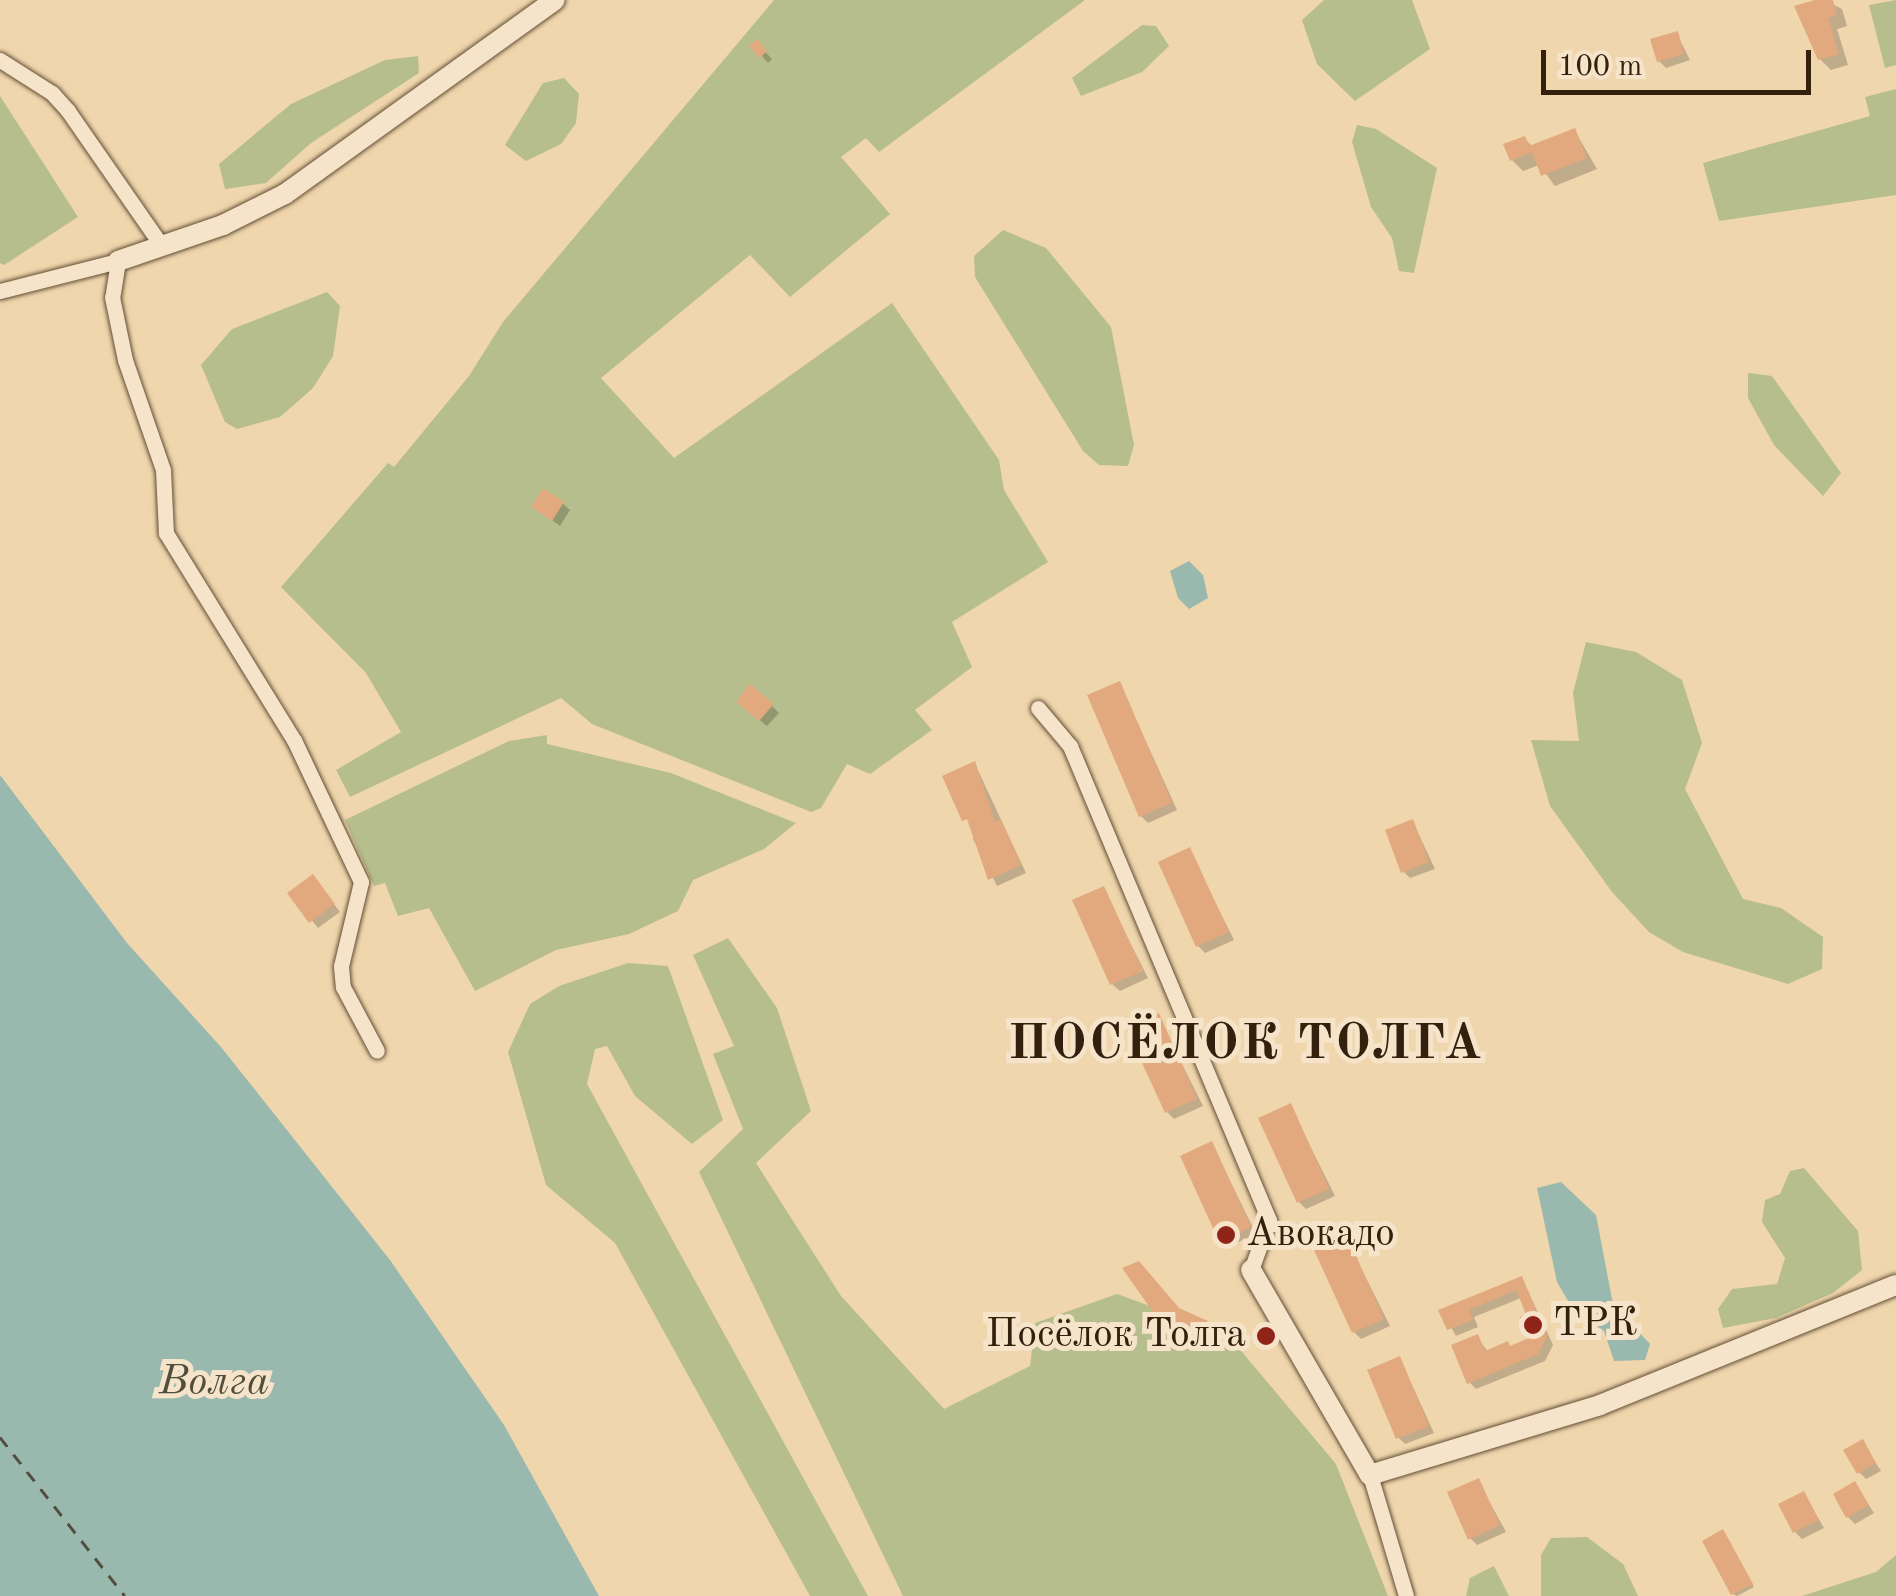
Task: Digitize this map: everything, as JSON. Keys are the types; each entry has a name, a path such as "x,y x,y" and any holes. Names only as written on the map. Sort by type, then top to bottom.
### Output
{"street":[{"path":"0,291 118,262 285,194 556,0"},
{"path":"0,60 52,92 161,245"},
{"path":"118,262 112,297 125,360 163,470 166,533 294,740 362,882 341,966 343,987 378,1051"},
{"path":"1038,708 1070,746 1269,1220 1251,1270 1370,1475 1406,1596"},
{"path":"1370,1475 1586,1410 1896,1285"}],"green space":[{"path":"774,0 1085,0 879,152 866,138 841,157 890,214 790,297 750,255 601,378 674,458 892,303 999,460 1004,490 1048,562 952,622 972,667 915,710 932,730 870,774 847,764 821,808 811,812 592,724 561,698 350,797 336,770 401,732 366,673 281,587 388,463 394,467 469,376 503,322"},
{"path":"1324,0 1412,0 1430,49 1355,101 1317,64 1302,20"},
{"path":"1896,0 1896,65 1885,68 1869,5"},
{"path":"1142,25 1156,26 1169,46 1142,72 1081,96 1072,78"},
{"path":"418,56 419,73 311,143 266,183 225,189 219,164 291,104 385,60"},
{"path":"564,78 579,94 576,123 561,144 526,161 505,145 543,83"},
{"path":"1896,89 1896,195 1719,221 1703,163 1870,116 1865,97"},
{"path":"0,96 78,217 4,265 0,263"},
{"path":"1357,125 1376,129 1437,168 1414,273 1399,271 1392,238 1371,207 1352,142"},
{"path":"1003,230 1046,248 1111,327 1134,445 1128,466 1099,465 1083,451 975,277 974,256"},
{"path":"327,292 340,306 333,356 313,388 280,417 237,429 225,422 201,365 232,329"},
{"path":"1748,373 1772,376 1841,473 1823,496 1774,445 1748,398"},
{"path":"1586,642 1636,652 1682,680 1702,743 1685,789 1743,899 1781,908 1823,937 1822,969 1788,984 1683,952 1649,932 1612,892 1550,806 1531,740 1579,741 1573,693"},
{"path":"547,735 547,744 671,773 796,823 764,849 693,880 678,911 629,934 556,950 475,991 429,908 398,916 385,883 374,886 345,820 509,741"},
{"path":"728,938 777,1008 811,1111 756,1163 841,1296 944,1409 1030,1366 1035,1323 1117,1294 1227,1334 1336,1464 1388,1596 903,1596 699,1172 743,1129 713,1054 734,1046 693,955"},
{"path":"628,963 668,966 723,1120 692,1144 635,1096 607,1046 595,1049 587,1084 868,1596 810,1596 615,1243 546,1185 508,1052 530,1004 559,986"},
{"path":"1804,1168 1858,1231 1862,1270 1833,1293 1776,1318 1723,1328 1718,1309 1732,1289 1777,1284 1785,1258 1762,1222 1765,1200 1780,1194 1790,1171"},
{"path":"1587,1537 1623,1564 1638,1596 1541,1596 1541,1555 1551,1538"},
{"path":"1896,1555 1896,1596 1802,1596 1876,1572"},
{"path":"1494,1566 1509,1596 1466,1596 1470,1578"}],"water":[{"path":"1189,561 1203,575 1208,598 1189,609 1178,598 1170,571"},
{"name":"Волга","path":"0,775 127,943 221,1047 390,1260 504,1425 599,1596 0,1596"},
{"path":"1561,1182 1596,1215 1613,1304 1650,1344 1645,1360 1614,1361 1604,1331 1574,1311 1557,1282 1537,1188"}],"building":[{"path":"1833,0 1837,15 1828,18 1839,54 1818,60 1794,6"},
{"path":"1678,31 1684,54 1657,62 1650,39"},
{"path":"757,39 767,51 760,58 749,46"},
{"path":"1575,128 1587,158 1541,176 1532,152 1510,161 1503,144 1525,136 1529,146"},
{"path":"543,488 564,502 552,521 531,507"},
{"path":"1120,681 1172,803 1139,817 1087,695"},
{"path":"750,684 774,704 759,721 736,702"},
{"path":"975,761 995,822 1001,819 1021,865 988,880 967,819 962,821 942,776"},
{"path":"1413,819 1429,862 1401,873 1385,830"},
{"path":"1190,847 1229,932 1196,947 1158,862"},
{"path":"313,874 335,904 309,923 287,893"},
{"path":"1104,886 1143,971 1110,985 1072,900"},
{"path":"1159,1013 1197,1099 1165,1113 1126,1028"},
{"path":"1291,1103 1329,1189 1297,1203 1258,1118"},
{"path":"1212,1141 1251,1227 1219,1241 1180,1156"},
{"path":"1346,1233 1384,1319 1352,1333 1313,1248"},
{"path":"1139,1261 1179,1308 1208,1321 1189,1338 1160,1322 1122,1268"},
{"name":"ТРК","path":"1522,1276 1547,1337 1538,1354 1467,1384 1451,1345 1478,1334 1485,1351 1508,1341 1510,1346 1529,1338 1520,1317 1526,1314 1516,1290 1469,1310 1473,1320 1447,1330 1438,1310"},
{"path":"1400,1356 1429,1426 1396,1439 1367,1370"},
{"path":"1863,1439 1876,1463 1857,1474 1843,1450"},
{"path":"1479,1478 1500,1525 1468,1540 1447,1492"},
{"path":"1855,1481 1869,1505 1846,1518 1833,1494"},
{"path":"1804,1491 1819,1520 1793,1533 1778,1504"},
{"path":"1723,1529 1753,1584 1731,1595 1702,1541"}],"ferry route":[{"path":"0,1437 125,1596"}],"place":[{"name":"Авокадо","path":"1226,1235"},
{"name":"ТРК","path":"1533,1325"},
{"name":"Посёлок Толга","path":"1266,1336"}],"district":[{"name":"ПОСЁЛОК ТОЛГА","path":"1246,1046"}]}
